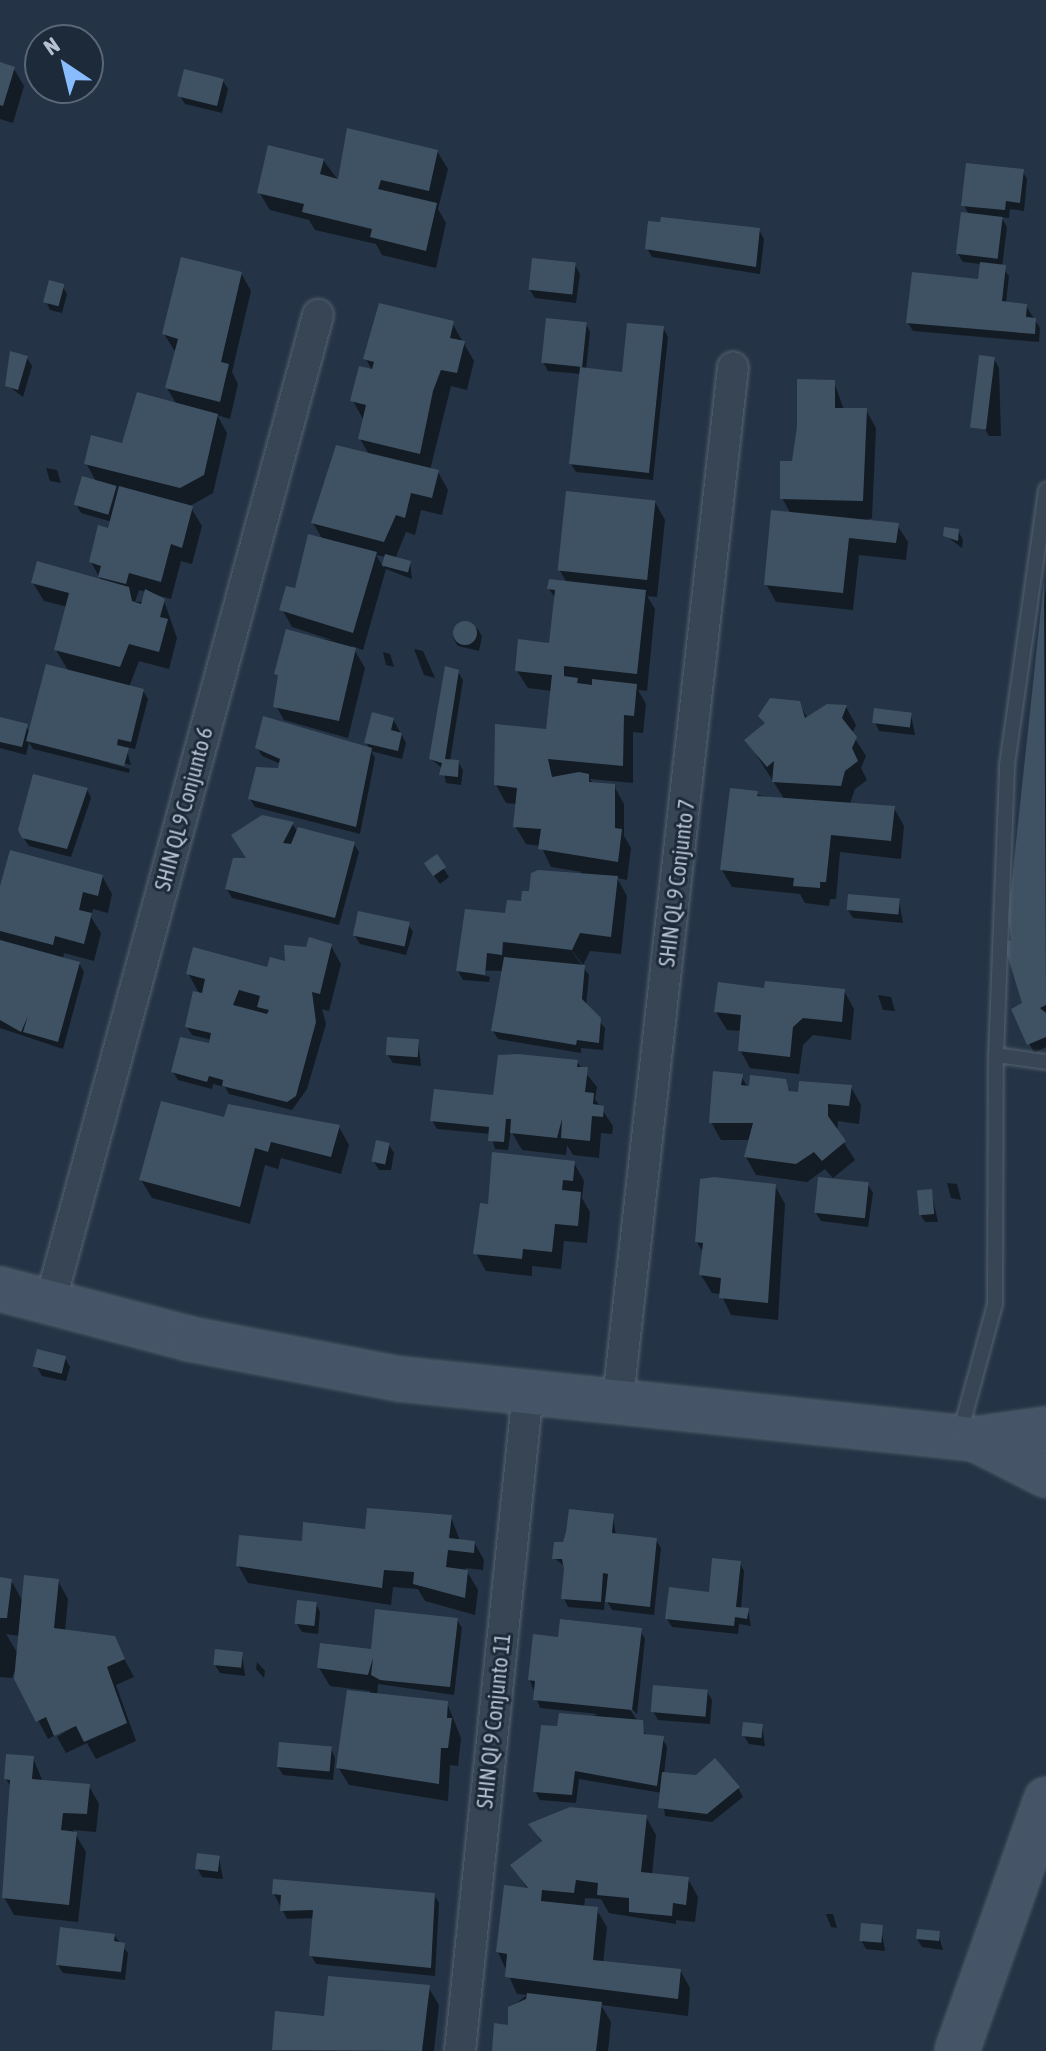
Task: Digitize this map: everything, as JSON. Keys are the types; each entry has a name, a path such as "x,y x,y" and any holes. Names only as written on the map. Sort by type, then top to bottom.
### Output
{"street":[{"name":"SHIN QL 9 Conjunto 6","path":"50,1303 318,315"},
{"name":"SHIN QL 9 Conjunto 7","path":"618,1399 733,367"},
{"path":"0,1289 296,1362 528,1391 967,1438 1046,1429"},
{"name":"SHIN QI 9 Conjunto 11","path":"460,2051 528,1391"},
{"path":"967,1438 1046,1475"},
{"path":"957,2051 1046,1799"}],"lane":[{"path":"967,1438 995,1304 996,1055 1007,765 1046,490"},
{"path":"996,1055 1046,1062"}],"building":[{"path":"0,62 15,67 3,106 0,105"},
{"path":"184,69 224,79 217,106 177,96"},
{"path":"347,128 438,150 429,191 381,180 378,189 437,203 426,251 370,237 372,229 302,212 304,204 257,193 268,145 324,159 320,174 338,179"},
{"path":"966,163 1024,169 1020,203 1006,201 1005,210 961,206"},
{"path":"961,212 1003,217 998,259 956,254"},
{"path":"661,217 760,228 756,267 645,249 648,221 660,222"},
{"path":"181,257 242,272 221,362 229,364 220,402 165,388 178,339 162,334"},
{"path":"532,258 576,263 572,294 529,290"},
{"path":"980,262 1006,265 1002,301 1027,304 1026,317 1036,318 1035,334 906,323 912,272 978,279"},
{"path":"49,280 64,284 59,306 43,302"},
{"path":"379,303 454,321 450,338 465,341 457,373 441,370 433,391 420,454 358,439 366,405 350,401 359,366 372,369 374,362 363,359"},
{"path":"546,318 587,322 582,367 541,363"},
{"path":"627,323 664,326 649,473 569,464 580,367 622,372"},
{"path":"10,351 28,356 18,390 5,386"},
{"path":"979,355 995,357 986,429 970,427"},
{"path":"797,379 835,380 835,408 867,408 863,501 780,499 780,461 792,461 797,427"},
{"path":"137,392 218,414 204,475 180,488 84,464 91,435 122,443"},
{"path":"336,445 439,470 432,498 411,493 405,518 396,515 384,542 311,523"},
{"path":"82,476 117,486 108,515 74,505"},
{"path":"119,486 193,506 182,548 171,544 161,582 129,573 126,584 98,577 101,566 89,562 98,525 108,528"},
{"path":"566,491 656,500 647,580 558,571"},
{"path":"771,510 899,523 896,543 849,538 843,593 764,585"},
{"path":"944,527 959,529 958,541 943,536"},
{"path":"308,534 377,552 353,633 279,610 286,586 295,588"},
{"path":"385,554 411,561 408,573 382,566"},
{"path":"37,561 129,587 132,601 141,604 145,589 165,599 160,617 168,619 159,652 129,644 120,667 54,650 69,593 31,583"},
{"path":"549,579 646,590 637,674 564,666 564,676 578,678 577,683 592,685 592,679 637,684 634,716 624,715 623,766 548,759 552,777 579,772 589,774 589,782 615,784 615,828 622,829 618,862 538,849 541,829 513,827 517,788 494,785 495,724 546,729 552,675 515,671 518,639 549,643 555,590 547,589"},
{"path":"1044,581 1046,1005 1040,1008 1046,1013 1046,1037 1027,1045 1011,1009 1022,1003 1004,944 1011,940 1008,917"},
{"path":"465,621 473,625 477,633 473,641 465,645 457,641 453,633 457,625"},
{"path":"286,629 356,648 339,721 273,707 278,675 274,674"},
{"path":"46,664 144,689 131,742 118,739 117,745 129,748 124,766 26,741"},
{"path":"445,666 459,670 445,759 459,760 458,777 439,775 442,763 429,759"},
{"path":"770,698 800,701 805,718 827,704 847,705 842,718 857,737 852,748 858,761 845,771 841,786 772,782 774,761 767,767 744,740 765,723 758,716"},
{"path":"874,708 912,713 910,728 872,723"},
{"path":"372,712 394,718 391,730 402,733 398,751 364,743"},
{"path":"263,716 372,748 356,827 248,799 256,767 278,768 280,759 255,748"},
{"path":"0,717 28,724 22,747 0,742"},
{"path":"33,774 88,788 67,849 22,838 18,830"},
{"path":"730,788 758,791 757,796 895,806 891,841 831,835 826,882 820,882 820,888 793,886 794,878 720,870"},
{"path":"262,815 294,822 283,843 291,844 298,827 355,842 335,918 225,889 233,858 246,858 231,835"},
{"path":"10,850 103,875 98,896 83,892 79,910 92,913 84,944 55,936 53,945 0,931 0,886"},
{"path":"437,854 446,867 433,876 424,863"},
{"path":"538,870 618,876 611,937 580,933 572,950 503,942 502,955 487,953 485,975 456,971 465,909 505,913 507,900 521,901 522,891 529,891 531,873"},
{"path":"848,894 900,899 898,914 847,910"},
{"path":"358,911 410,922 405,946 353,935"},
{"path":"309,937 332,944 320,994 312,992 316,1022 296,1096 287,1102 222,1086 223,1080 209,1076 207,1082 171,1072 180,1037 209,1043 211,1033 185,1027 193,991 202,993 205,979 186,974 193,947 267,967 270,957 285,961 284,945 306,947","holes":["239,990 260,996 257,1007 269,1010 267,1014 233,1005"]},
{"path":"0,940 80,962 58,1042 23,1032 28,1016 21,1032 0,1020"},
{"path":"504,957 585,965 582,999 601,1018 599,1043 577,1040 576,1045 491,1031"},
{"path":"765,981 845,989 842,1022 803,1018 793,1027 790,1057 738,1051 741,1015 714,1012 718,982 764,988"},
{"path":"387,1037 419,1039 418,1057 386,1055"},
{"path":"498,1055 578,1060 577,1067 588,1067 585,1092 594,1093 593,1104 604,1106 603,1117 592,1116 590,1141 561,1138 562,1119 557,1138 510,1133 511,1119 506,1119 504,1142 488,1141 489,1127 430,1121 434,1089 493,1095"},
{"path":"713,1071 743,1074 741,1085 749,1086 750,1075 786,1079 789,1091 798,1092 799,1081 852,1085 849,1106 828,1104 828,1116 846,1141 822,1161 814,1152 796,1164 744,1157 753,1123 709,1123"},
{"path":"161,1101 224,1117 228,1104 340,1125 331,1157 271,1142 268,1152 255,1148 240,1207 139,1180"},
{"path":"376,1140 390,1143 385,1164 371,1162"},
{"path":"492,1152 575,1161 573,1181 563,1180 562,1190 581,1192 578,1226 555,1224 552,1252 523,1249 522,1259 473,1254 480,1203 488,1204"},
{"path":"714,1177 776,1184 768,1303 719,1298 721,1278 699,1275 703,1243 695,1242 700,1179"},
{"path":"818,1177 869,1182 865,1218 814,1213"},
{"path":"932,1189 934,1214 919,1215 917,1190"},
{"path":"37,1349 66,1356 62,1374 33,1366"},
{"path":"367,1508 452,1515 449,1538 475,1541 474,1553 448,1550 446,1567 468,1570 465,1598 413,1584 414,1572 384,1570 382,1588 236,1566 239,1535 302,1541 303,1522 365,1529"},
{"path":"569,1509 614,1514 612,1533 657,1538 650,1607 605,1602 608,1574 603,1573 601,1602 561,1599 562,1559 552,1559 554,1542 563,1542"},
{"path":"712,1558 741,1561 736,1607 749,1608 747,1619 735,1617 734,1626 665,1619 669,1587 709,1592"},
{"path":"24,1575 59,1579 54,1628 115,1636 125,1659 107,1667 127,1723 84,1742 76,1726 54,1736 46,1717 36,1722 14,1679"},
{"path":"0,1577 12,1579 7,1618 0,1618"},
{"path":"297,1600 317,1602 314,1626 294,1624"},
{"path":"375,1609 458,1618 450,1687 380,1680 371,1675 373,1658 368,1675 317,1668 320,1643 371,1649"},
{"path":"560,1619 642,1628 632,1710 533,1700 535,1681 528,1680 533,1634 558,1637"},
{"path":"215,1649 243,1652 241,1668 213,1665"},
{"path":"653,1685 708,1690 705,1717 651,1712"},
{"path":"347,1690 448,1701 447,1718 452,1718 448,1748 441,1748 439,1784 336,1768"},
{"path":"559,1713 643,1720 644,1734 664,1736 657,1786 575,1771 572,1795 533,1792 541,1725 557,1726"},
{"path":"743,1722 763,1724 761,1738 742,1736"},
{"path":"279,1742 332,1747 330,1772 277,1767"},
{"path":"6,1754 34,1756 32,1779 90,1784 87,1814 63,1813 61,1830 77,1832 69,1905 2,1898 10,1780 4,1779"},
{"path":"715,1758 740,1787 707,1814 658,1808 662,1772 696,1775"},
{"path":"570,1807 647,1815 641,1872 689,1877 686,1905 673,1903 672,1916 629,1912 629,1898 597,1895 598,1883 576,1880 574,1893 542,1890 541,1901 598,1907 593,1960 681,1969 678,1999 505,1977 507,1954 496,1952 504,1885 528,1888 510,1865 542,1841 528,1824"},
{"path":"197,1853 220,1856 218,1872 195,1869"},
{"path":"273,1879 435,1893 431,1968 309,1956 313,1910 280,1911 281,1895 272,1894"},
{"path":"861,1923 883,1925 881,1943 859,1941"},
{"path":"60,1927 115,1934 114,1941 125,1943 121,1972 56,1965"},
{"path":"917,1929 940,1931 939,1941 916,1939"},
{"path":"328,1976 430,1985 422,2051 272,2050 275,2011 324,2016"},
{"path":"527,1993 602,2002 596,2051 492,2051 494,2023 508,2025 508,2007 526,1999"}]}
